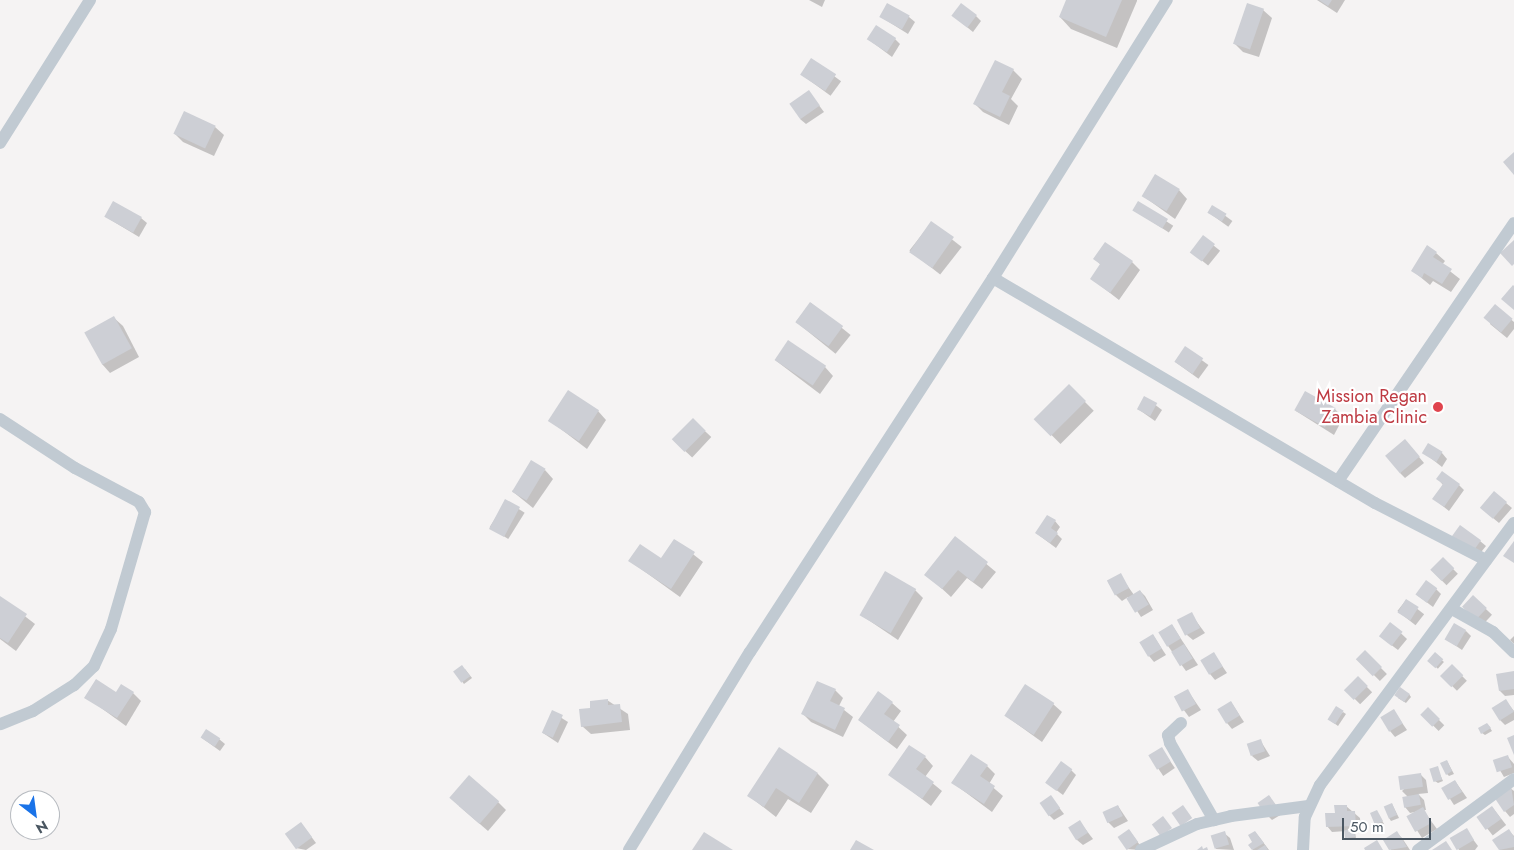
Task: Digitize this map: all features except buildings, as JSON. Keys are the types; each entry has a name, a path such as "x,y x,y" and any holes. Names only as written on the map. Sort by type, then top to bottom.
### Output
{"street":[{"path":"0,143 90,0"},
{"path":"629,850 750,652 993,278 1167,0"},
{"path":"1338,481 1514,223"},
{"path":"993,278 1338,481 1486,560"},
{"path":"0,419 75,468 139,502 145,512 111,628 94,666 74,685 32,711 0,724"},
{"path":"1302,850 1302,829 1308,806 1341,755 1514,524"},
{"path":"1452,609 1493,632 1514,652"},
{"path":"1180,723 1168,735 1170,743 1214,820"},
{"path":"1418,850 1514,779"},
{"path":"1141,850 1214,820 1308,806"}],"place":[{"name":"Mission Regan Zambia Clinic","path":"1438,407"}]}
